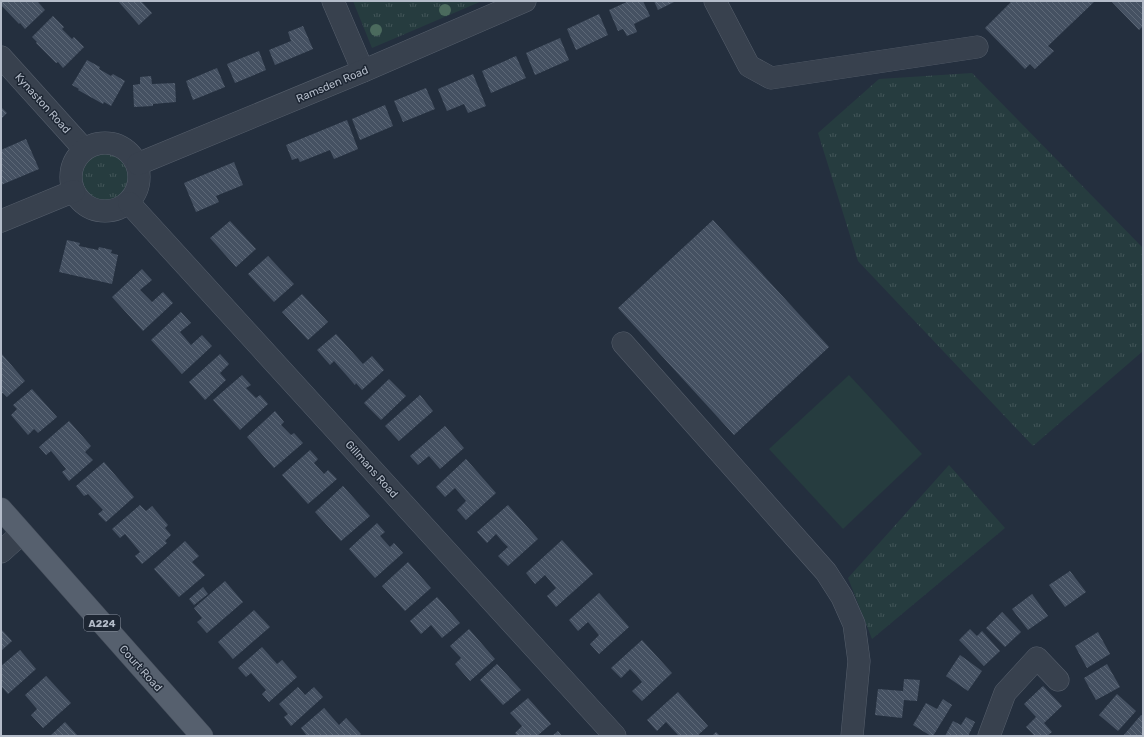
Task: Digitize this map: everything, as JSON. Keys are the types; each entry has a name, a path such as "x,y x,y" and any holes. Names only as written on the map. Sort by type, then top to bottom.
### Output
{"main road":[{"name":"Court Road","path":"1,509 202,736"}],"street":[{"path":"333,1 363,71"},
{"name":"Ramsden Road","path":"138,164 363,71 525,1"},
{"path":"715,1 749,66 771,78 977,47"},
{"name":"Kynaston Road","path":"1,57 84,149"},
{"path":"104,142 124,147 138,164 139,185 129,203 109,211 88,207 74,191 72,168 84,149 104,142"},
{"path":"1,222 74,191"},
{"name":"Gillmans Road","path":"129,203 615,736"},
{"path":"623,343 826,572 842,597 854,624 859,661 852,736"},
{"path":"1,552 22,533"},
{"path":"989,736 1005,693 1037,658 1058,680"}],"green space":[{"path":"353,1 482,1 372,48"},
{"path":"972,73 1143,248 1143,351 1033,446 858,261 818,133 879,79"},
{"path":"99,152 119,156 130,172 126,191 111,202 90,198 80,183 84,163"},
{"path":"849,375 922,454 843,529 769,449"},
{"path":"949,465 1005,528 872,639 848,578"}],"building":[{"path":"1,1 37,1 45,10 25,29 1,5"},
{"path":"118,1 141,1 152,13 139,25"},
{"path":"629,1 643,1 650,16 634,24 637,32 627,36 623,29 618,31 609,10"},
{"path":"654,1 676,1 658,10"},
{"path":"1012,1 1095,1 1048,46 1054,51 1035,69 1030,64 1025,69 985,28"},
{"path":"1111,1 1143,1 1143,26 1139,30"},
{"path":"599,14 608,35 576,50 567,29"},
{"path":"53,16 64,27 62,29 72,39 74,37 84,47 63,68 36,43 37,42 32,37"},
{"path":"303,26 313,49 275,65 269,50 291,41 288,32"},
{"path":"560,38 569,60 535,75 526,53"},
{"path":"259,51 266,70 235,83 227,64"},
{"path":"516,56 526,78 491,93 482,71"},
{"path":"87,60 100,67 99,69 111,76 113,74 125,81 111,106 104,102 103,104 72,85"},
{"path":"217,68 225,87 193,100 186,81"},
{"path":"473,74 486,106 468,113 464,104 447,111 438,89"},
{"path":"151,76 152,84 175,83 176,102 153,104 153,106 134,107 133,85 140,84 140,77"},
{"path":"426,88 435,109 403,122 394,101"},
{"path":"385,105 393,126 360,140 352,119"},
{"path":"1,107 7,113 1,119"},
{"path":"347,120 358,149 334,159 330,150 300,162 298,158 292,160 286,145"},
{"path":"26,139 39,169 1,185 1,150"},
{"path":"234,162 243,185 216,196 219,202 196,212 184,183"},
{"path":"713,220 829,347 734,435 618,308"},
{"path":"230,221 256,249 236,267 210,238"},
{"path":"67,240 80,243 79,246 98,250 99,247 112,250 111,253 118,255 112,284 59,272"},
{"path":"268,256 294,284 274,302 248,274"},
{"path":"142,269 152,280 140,290 152,302 163,292 173,303 143,331 112,297"},
{"path":"302,294 328,322 308,340 282,312"},
{"path":"181,312 191,323 180,332 191,345 202,335 212,346 182,374 151,340"},
{"path":"336,334 363,364 372,356 384,370 362,390 356,383 355,385 334,361 330,365 317,350"},
{"path":"1,353 25,381 7,397 3,393 1,394"},
{"path":"220,354 229,364 220,373 226,380 205,400 189,382"},
{"path":"242,375 251,385 246,388 256,398 260,395 268,404 240,430 213,400"},
{"path":"389,379 406,396 381,420 364,403"},
{"path":"32,389 57,417 38,433 34,429 28,435 11,415 17,409 13,405"},
{"path":"420,395 433,411 399,441 385,426"},
{"path":"275,411 284,422 281,425 291,435 294,433 303,443 274,468 247,437"},
{"path":"69,421 91,446 85,452 93,460 69,481 62,472 66,469 51,451 46,455 39,447"},
{"path":"445,426 464,448 440,469 429,456 418,465 410,456"},
{"path":"310,450 318,459 314,463 324,474 328,470 337,479 308,504 282,475"},
{"path":"466,459 496,493 466,520 457,510 466,501 455,488 445,497 436,487"},
{"path":"104,462 134,497 106,522 98,514 103,510 88,494 84,496 76,486"},
{"path":"343,486 370,516 341,541 315,512"},
{"path":"140,505 146,511 152,506 168,525 165,528 171,535 165,541 167,543 142,564 135,556 140,552 125,534 120,538 112,529"},
{"path":"508,505 538,539 508,566 498,556 508,547 496,534 487,543 477,532"},
{"path":"377,523 385,532 380,536 390,547 394,543 403,553 375,578 349,549"},
{"path":"562,540 593,574 556,607 547,596 556,588 545,575 535,584 526,573"},
{"path":"185,541 199,556 192,562 205,575 179,597 154,569"},
{"path":"408,562 431,588 405,611 382,586"},
{"path":"1070,571 1086,592 1065,607 1049,585"},
{"path":"225,581 243,602 207,633 197,622 202,618 194,608"},
{"path":"203,587 208,594 194,605 189,599"},
{"path":"599,593 629,627 599,654 590,644 599,635 588,622 578,631 569,620"},
{"path":"1032,594 1048,616 1028,630 1012,609"},
{"path":"437,597 460,623 442,638 431,625 421,634 410,621"},
{"path":"254,610 270,627 233,659 218,642"},
{"path":"1002,612 1021,632 1005,647 986,628"},
{"path":"1,629 12,641 1,651"},
{"path":"469,629 495,659 470,681 455,664 461,658 450,646"},
{"path":"970,629 977,636 982,631 1000,651 984,666 959,640"},
{"path":"1098,632 1110,654 1087,668 1075,646"},
{"path":"642,640 672,673 642,701 632,691 642,682 636,675 630,669 621,678 611,668"},
{"path":"262,647 277,664 282,660 297,677 269,702 262,694 266,690 251,673 246,677 238,668"},
{"path":"20,650 36,669 8,694 1,686 1,666"},
{"path":"960,655 982,671 968,691 946,676"},
{"path":"497,664 521,690 503,705 480,680"},
{"path":"1107,664 1120,687 1096,700 1084,678"},
{"path":"46,676 71,703 43,728 31,715 37,709 25,695"},
{"path":"904,679 920,680 917,701 904,700 902,718 875,715 878,689 903,691"},
{"path":"1043,686 1062,706 1044,723 1052,732 1047,736 1035,736 1026,727 1036,717 1024,704"},
{"path":"298,687 305,695 314,687 323,697 291,726 284,717 288,714 279,704"},
{"path":"678,692 708,726 697,736 676,736 678,735 666,722 657,731 647,720"},
{"path":"1117,694 1136,711 1118,731 1099,715"},
{"path":"528,698 551,724 537,736 518,736 515,733 522,726 510,713"},
{"path":"943,699 952,705 933,736 913,725 926,703 937,709"},
{"path":"324,708 339,725 346,718 361,734 359,736 307,736 301,728"},
{"path":"1141,715 1143,717 1143,736 1123,736"},
{"path":"966,717 975,722 968,736 945,736 953,721 961,725"},
{"path":"65,722 78,736 50,736"},
{"path":"558,731 562,736 552,736"},
{"path":"716,732 720,736 712,736"}]}
